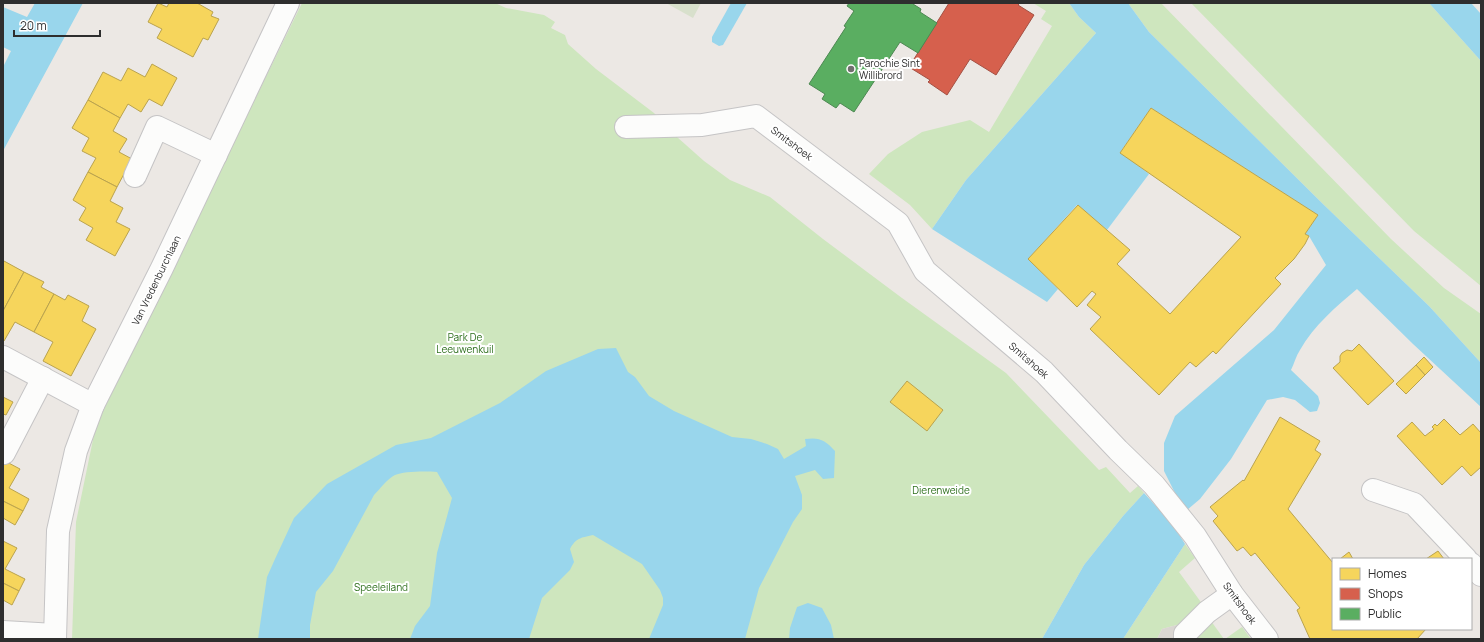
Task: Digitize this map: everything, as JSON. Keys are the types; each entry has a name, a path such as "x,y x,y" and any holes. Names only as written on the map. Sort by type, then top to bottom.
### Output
{"street":[{"name":"Van Vredenburchlaan","path":"3,632 55,637 58,531 76,451 93,405 162,268 288,3"},
{"name":"Smitshoek","path":"626,127 702,125 756,116 898,223 925,271 1044,372 1118,450 1154,485 1195,536 1232,594 1267,639"},
{"path":"135,176 157,127 216,155"},
{"path":"3,357 93,405"},
{"path":"4,453 43,378"},
{"path":"1372,490 1414,504 1465,558"},
{"path":"1472,565 1481,575"},
{"path":"1185,639 1185,634 1207,612 1232,594"}],"green space":[{"name":"Park De Leeuwenkuil","path":"302,3 495,3 506,8 544,15 555,22 551,28 565,35 568,44 596,69 654,113 677,137 704,161 730,180 770,197 902,298 1006,373 1099,470 1106,467 1130,493 1138,486 1144,493 1123,516 1084,565 1042,639 72,639 76,522 96,425"},
{"path":"666,3 701,3 693,18"},
{"path":"1033,3 1069,3 1079,17 1096,33 966,180 932,229 910,205 869,174 888,154 922,132 970,120 989,132 1052,26 1041,19 1046,11"},
{"path":"1128,3 1161,3 1391,239 1444,288 1481,314 1481,363 1429,306 1324,205 1149,32"},
{"path":"1191,3 1429,3 1481,61 1481,286 1414,231"},
{"path":"1185,544 1195,558 1179,572 1203,605 1188,622 1162,629 1157,639 1123,639"},
{"path":"1211,621 1224,639 1192,639"},
{"path":"1242,627 1251,639 1225,639"}],"shaded area":[{"path":"1188,622 1192,639 1157,639 1162,629"}],"water":[{"path":"35,3 83,3 3,151 3,67 11,51 3,47 3,7 27,17"},
{"path":"731,3 747,3 723,45 719,46 712,42 712,37"},
{"path":"1069,3 1128,3 1149,32 1324,205 1429,306 1481,363 1481,407 1413,344 1357,289 1312,332 1299,352 1291,370 1318,396 1320,403 1317,411 1310,412 1295,400 1283,397 1267,400 1231,459 1200,499 1187,510 1175,493 1164,471 1164,443 1175,416 1274,330 1326,265 1309,236 1305,234 1318,215 1151,108 1121,151 1149,174 1107,230 1077,205 1028,259 1058,289 1047,302 932,229 966,180 1096,33 1079,17"},
{"path":"1429,3 1471,3 1481,14 1481,61"},
{"path":"616,348 628,372 635,377 649,396 674,411 732,437 751,439 767,444 778,449 784,459 806,446 805,439 815,438 822,440 835,451 834,478 823,479 815,470 795,476 802,495 802,509 793,522 759,588 745,639 649,639 663,605 663,598 660,590 642,564 593,535 579,539 572,545 570,549 574,562 570,570 542,598 529,639 410,639 415,626 430,606 437,553 452,498 437,472 421,471 395,475 374,495 333,571 316,592 310,625 310,639 258,639 267,577 275,559 294,518 327,484 396,445 431,438 500,403 546,371 598,349"},
{"path":"1144,493 1173,525 1185,544 1123,639 1042,639 1084,565 1123,516"},
{"path":"808,603 822,608 831,625 834,639 789,639 790,628 797,607"}],"building: Homes":[{"path":"158,3 167,7 169,3 197,3 213,12 211,16 219,19 208,40 203,38 193,57 157,38 162,29 148,22"},
{"path":"152,64 177,78 162,106 149,99 141,112 128,104 120,118 88,100 103,72 121,81 128,68 145,77"},
{"path":"88,100 120,118 113,131 127,139 119,152 132,159 117,187 88,172 96,158 82,151 89,138 72,128"},
{"path":"1151,108 1318,215 1305,234 1309,236 1305,244 1294,259 1275,278 1281,284 1216,354 1213,351 1196,367 1190,362 1159,395 1090,329 1101,317 1087,305 1096,294 1092,291 1077,307 1028,259 1078,205 1130,250 1117,264 1170,314 1241,237 1120,153"},
{"path":"88,172 117,187 110,201 123,208 116,222 130,229 115,256 86,240 93,228 79,220 86,208 73,200"},
{"path":"4,261 24,272 3,311 3,263"},
{"path":"24,272 44,282 41,287 54,294 34,332 15,322 4,341 3,311"},
{"path":"54,294 65,300 68,295 89,306 82,321 96,329 71,376 43,361 53,342 34,332"},
{"path":"1359,344 1394,381 1368,405 1333,368 1340,362 1340,356 1342,353 1347,350 1352,351"},
{"path":"1424,357 1433,367 1425,375 1416,365"},
{"path":"1416,365 1425,375 1406,394 1396,384"},
{"path":"907,381 943,410 927,431 890,402"},
{"path":"3,397 13,402 6,415 3,414"},
{"path":"1280,417 1320,441 1315,450 1321,454 1288,509 1332,562 1332,630 1425,630 1417,639 1310,639 1297,610 1300,608 1255,553 1251,556 1243,547 1237,551 1213,521 1218,516 1210,507 1243,480 1244,481"},
{"path":"1444,419 1460,435 1473,424 1481,433 1481,467 1471,476 1462,466 1442,485 1397,436 1412,422 1425,436 1434,429 1432,427 1435,424 1437,426"},
{"path":"3,460 20,469 9,488 29,499 23,511 3,501"},
{"path":"3,501 23,511 15,525 3,518"},
{"path":"3,541 17,548 5,569 25,579 19,591 3,583"},
{"path":"1438,551 1443,558 1428,558"},
{"path":"1349,552 1352,558 1341,558"},
{"path":"3,583 19,591 12,605 3,600"}],"building: Shops":[{"path":"949,3 1020,3 1018,5 1034,15 996,75 970,59 947,95 928,82 930,80 909,67"}],"building: Public":[{"name":"Parochie Sint Willibrord","path":"849,3 914,3 913,4 921,9 920,12 937,23 918,53 900,42 854,112 840,103 836,108 822,99 825,94 809,84 846,27 844,26 854,11 847,6"}],"place":[{"name":"Parochie Sint Willibrord","path":"851,69"}],"park label":[{"name":"Dierenweide","path":"941,490"},
{"name":"Speeleiland","path":"381,587"}]}
